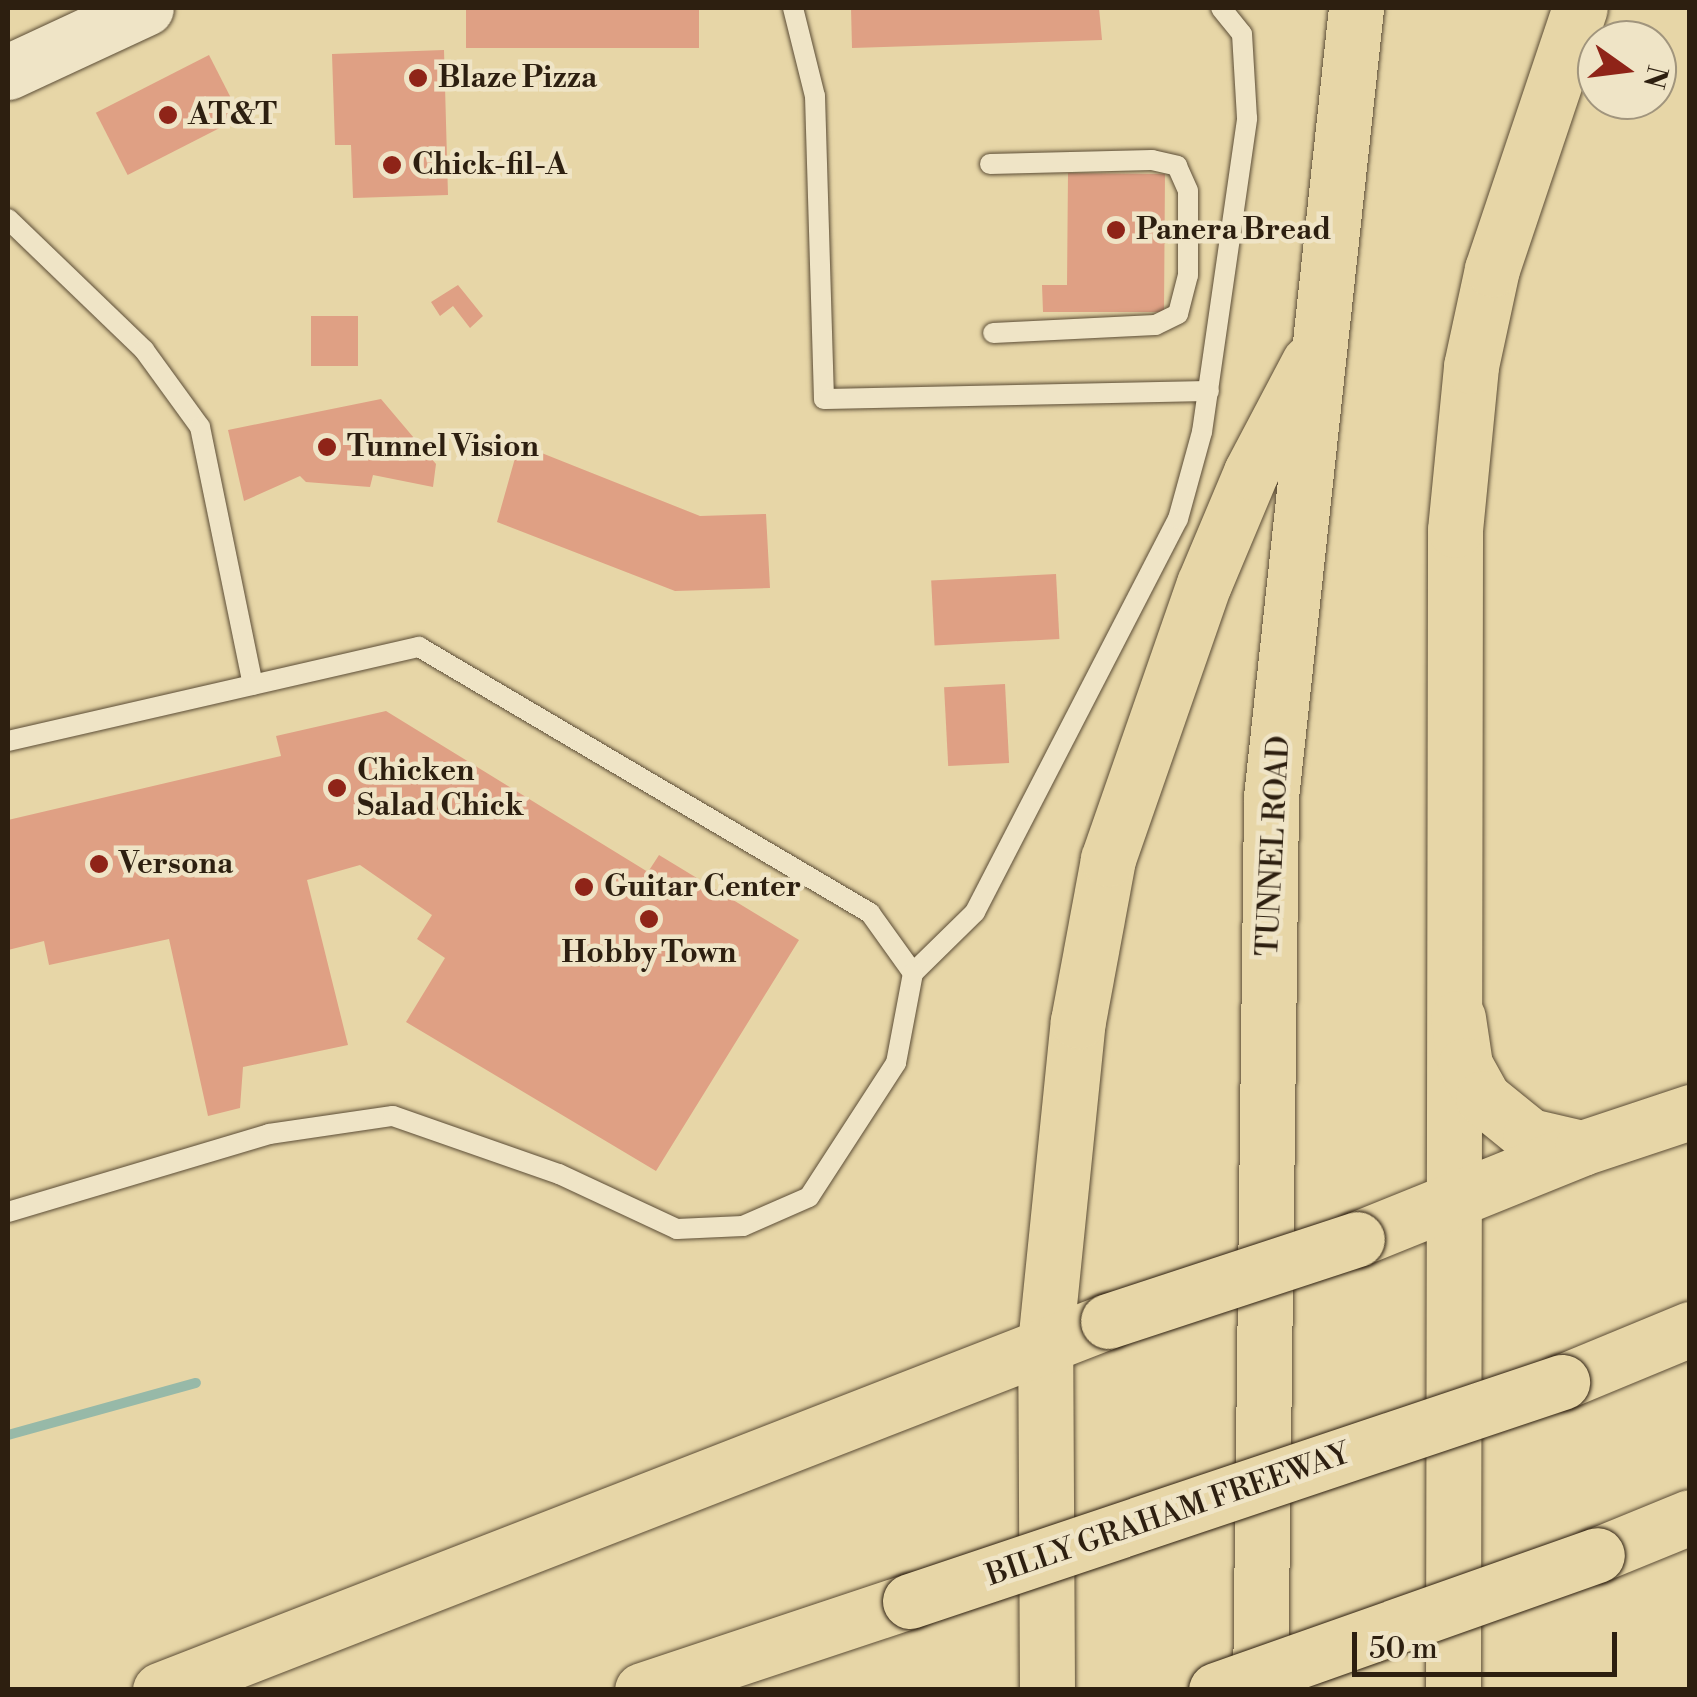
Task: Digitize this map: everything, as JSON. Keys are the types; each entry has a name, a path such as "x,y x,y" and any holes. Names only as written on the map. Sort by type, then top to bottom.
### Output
{"main road":[{"path":"8,72 146,8"},
{"name":"TUNNEL ROAD","path":"1260,1690 1271,797 1356,8"},
{"path":"1452,1690 1449,1204 1458,1018 1454,549 1464,430 1492,269 1580,8"},
{"path":"1048,1690 1045,1344 1078,1022 1108,859 1204,584 1251,472 1324,332"},
{"path":"1458,1018 1464,1065 1483,1098 1530,1136 1582,1148"},
{"path":"160,1690 1045,1344 1357,1239 1582,1148 1690,1112"},
{"name":"BILLY GRAHAM FREEWAY","path":"642,1690 1562,1382 1690,1329"},
{"path":"1216,1690 1597,1556 1690,1517"}],"lane":[{"path":"792,8 814,96 824,399 1209,391"},
{"path":"8,1212 269,1134 393,1116 559,1174 677,1229 743,1226 809,1198 896,1063 913,973 974,912 1170,533 1209,391 1241,185 1248,87 1242,34 1221,8"},
{"path":"990,164 1152,160 1177,166 1188,191 1188,275 1178,314 1156,324 993,333"},
{"path":"8,219 144,350 200,428 253,685"},
{"path":"8,741 418,647 870,913 913,973"}],"building":[{"path":"466,8 699,8 699,48 466,48"},
{"path":"851,8 1099,8 1102,40 852,48"},
{"path":"444,50 448,195 353,198 351,145 335,145 332,54"},
{"name":"AT&T","path":"209,55 241,117 128,175 96,113"},
{"name":"Panera Bread","path":"1068,173 1165,174 1164,312 1043,312 1042,285 1067,285"},
{"path":"458,285 483,316 470,328 453,306 440,316 431,302"},
{"path":"311,316 358,316 358,366 311,366"},
{"name":"Tunnel Vision","path":"381,399 436,464 433,487 373,475 370,487 306,482 300,476 244,501 228,430"},
{"path":"519,444 700,516 766,514 770,588 675,591 497,522"},
{"path":"1056,574 1059,639 935,645 931,581"},
{"path":"1005,684 1009,763 948,766 944,687"},
{"path":"386,711 648,872 659,855 799,940 656,1171 406,1022 445,958 417,939 432,915 360,865 307,880 348,1045 243,1067 240,1108 208,1116 169,939 49,965 44,941 8,950 8,820 281,756 276,736"}],"waterway":[{"path":"8,1435 196,1383"}],"place":[{"name":"Blaze Pizza","path":"418,78"},
{"name":"AT&T","path":"168,115"},
{"name":"Chick-fil-A","path":"392,165"},
{"name":"Panera Bread","path":"1116,230"},
{"name":"Tunnel Vision","path":"327,447"},
{"name":"Chicken Salad Chick","path":"337,788"},
{"name":"Versona","path":"99,864"},
{"name":"Guitar Center","path":"584,887"},
{"name":"Hobby Town","path":"649,919"}]}
